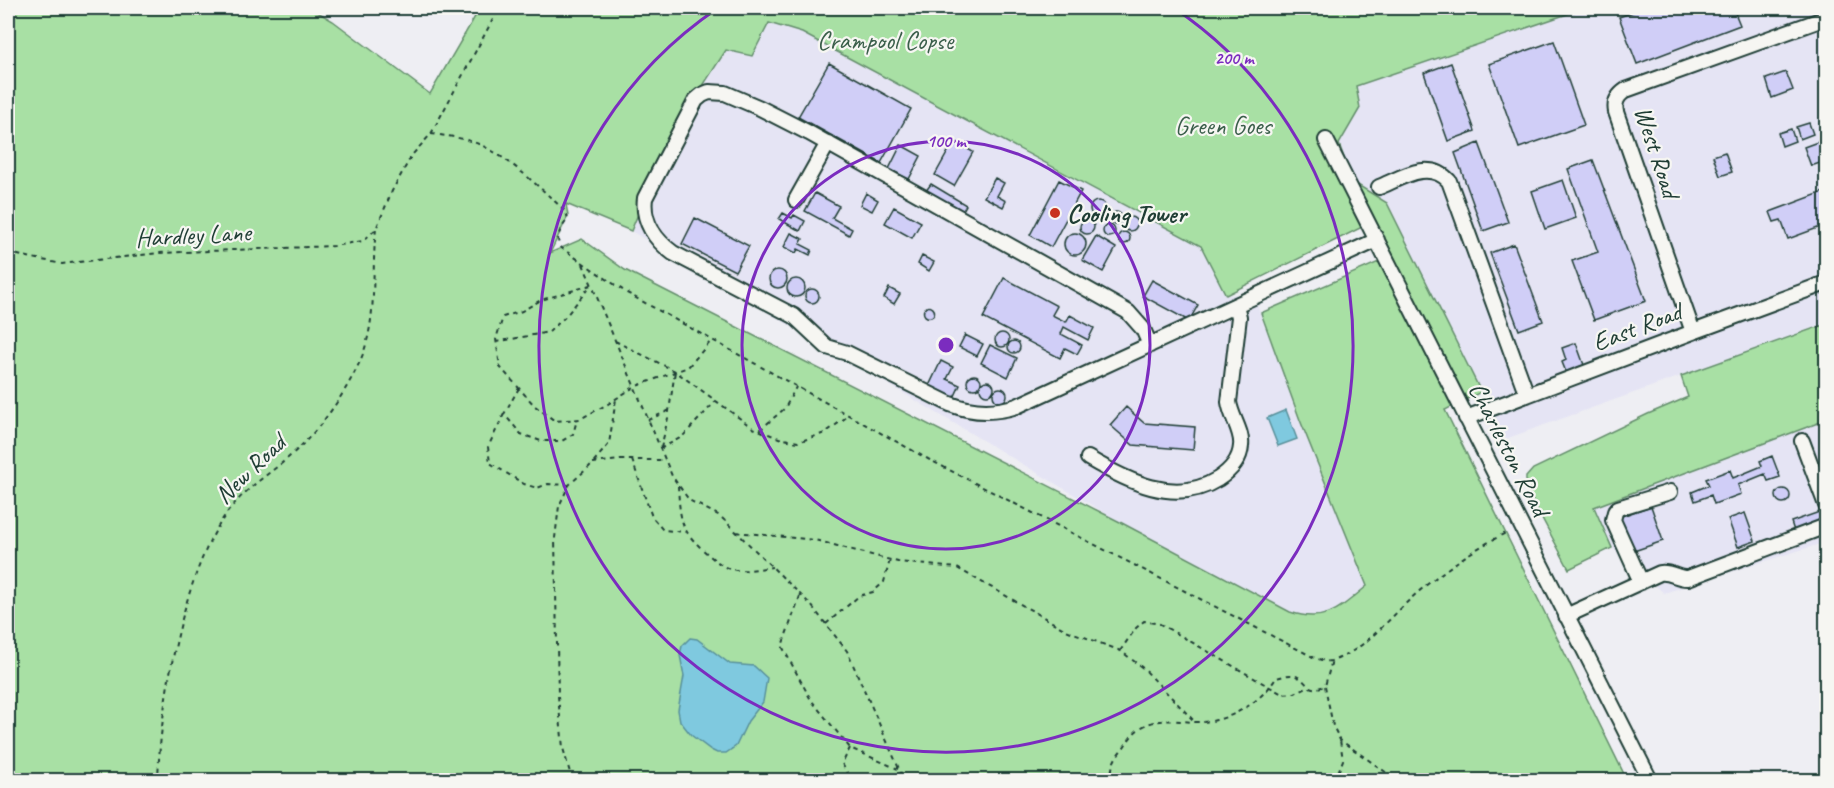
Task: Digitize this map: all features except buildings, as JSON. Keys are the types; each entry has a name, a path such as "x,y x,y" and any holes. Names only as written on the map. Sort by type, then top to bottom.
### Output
{"lane":[{"name":"West Road","path":"1693,332 1616,112 1618,96 1626,90 1827,18"},
{"path":"1150,345 1139,324 1128,312 828,143 735,97 716,92 702,95 696,100 645,198 645,214 650,229 662,245 673,253 794,316 827,347 847,353 950,404 971,410 991,411 1017,406 1150,345 1377,240"},
{"name":"Charleston Road","path":"1326,140 1650,780"},
{"path":"796,200 828,143"},
{"path":"1379,187 1422,170 1441,174 1449,181 1527,394"},
{"name":"East Road","path":"1466,418 1827,283"},
{"path":"1088,458 1144,487 1184,491 1201,488 1226,474 1234,466 1239,458 1242,445 1228,402 1239,317 1236,305"},
{"path":"1802,441 1827,505"},
{"path":"1641,582 1613,520 1615,512 1618,508 1670,492"},
{"path":"1566,616 1665,572 1682,578 1693,576 1827,526"}],"path":[{"path":"376,229 403,168 431,134 499,8"},
{"path":"431,134 465,139 506,160 553,199 568,216 559,234 560,248 627,293 928,459 1322,661 1332,660 1345,654 1378,631 1416,594 1458,560 1521,526"},
{"name":"Hardley Lane","path":"8,253 49,263 76,263 159,253 355,244 363,242 376,229"},
{"name":"New Road","path":"158,780 162,724 172,664 188,601 209,544 236,501 299,447 320,424 354,375 367,340 371,321 376,229"},
{"path":"583,264 660,450 677,483 689,500 720,516 772,567 826,624 847,651 904,780"},
{"path":"591,285 549,297 522,312 503,317 496,342 500,367 535,406 555,422 577,419 634,387 688,367 712,340"},
{"path":"496,342 549,332 566,317 591,285"},
{"path":"615,341 675,371 760,430 779,438 798,442 825,432 849,416"},
{"path":"660,450 670,410 675,371"},
{"path":"760,430 785,408 796,387"},
{"path":"519,388 488,447 490,463 524,484 537,488 548,483 569,485"},
{"path":"572,780 562,748 558,696 555,538 559,506 569,485 593,463 609,444 616,399"},
{"path":"660,450 682,437 716,401"},
{"path":"648,420 670,410"},
{"path":"504,414 521,434 541,441 561,441 573,434 577,419"},
{"path":"632,460 652,517 663,530 686,532"},
{"path":"593,463 665,460"},
{"path":"677,483 680,511 686,532 712,558 727,569 746,570 772,567"},
{"path":"736,532 815,540 890,560 957,568 1066,630 1120,651 1144,669 1195,722"},
{"path":"826,624 859,596 873,591 884,582 890,560"},
{"path":"800,595 782,646 811,700 850,748 898,769"},
{"path":"1120,651 1136,628 1144,621 1160,624 1282,694 1294,693 1307,687"},
{"path":"1332,660 1325,686 1333,726 1340,740 1343,760 1335,780"},
{"path":"1112,780 1114,759 1138,729 1153,722 1218,720 1250,705 1270,688 1276,678 1287,675 1296,676 1307,687 1315,689 1325,686"},
{"path":"1340,740 1366,756 1397,780"},
{"path":"850,748 842,764 852,780"}],"shaded area":[{"path":"1585,8 1826,8 1826,324 1505,439 1387,203 1353,182 1339,144 1360,108 1356,86"},
{"path":"769,23 802,33 1201,246 1226,295 1253,294 1300,420 1367,586 1331,614 1318,617 1290,612 1120,522 631,231 669,138 726,50"},
{"path":"1826,420 1826,542 1664,593 1612,548 1593,507"}],"green space":[{"path":"8,8 311,8 333,21 430,94 480,8 1585,8 1356,86 1360,108 1339,144 1353,182 1387,203 1481,392 1445,410 1627,780 8,780","holes":["769,23 802,33 1201,246 1226,295 1368,224 1386,259 1261,313 1300,420 1367,586 1332,612 1313,616 1290,612 1120,522 625,270 582,239 550,253 568,216 566,204 631,231 669,138 726,50 752,56"]},
{"path":"1826,324 1826,420 1594,507 1612,548 1569,569 1526,488 1526,477 1533,469 1688,397 1681,376"}],"water":[{"path":"1286,410 1297,439 1278,446 1267,418"},
{"path":"690,638 697,639 730,664 754,666 767,678 763,702 748,721 736,746 726,753 711,750 691,735 680,721 678,710 684,676 680,655 682,646"}],"place":[{"name":"Cooling Tower","path":"1055,213"}],"park label":[{"name":"Crampool Copse","path":"885,40"},
{"name":"Green Goes","path":"1223,125"}]}
